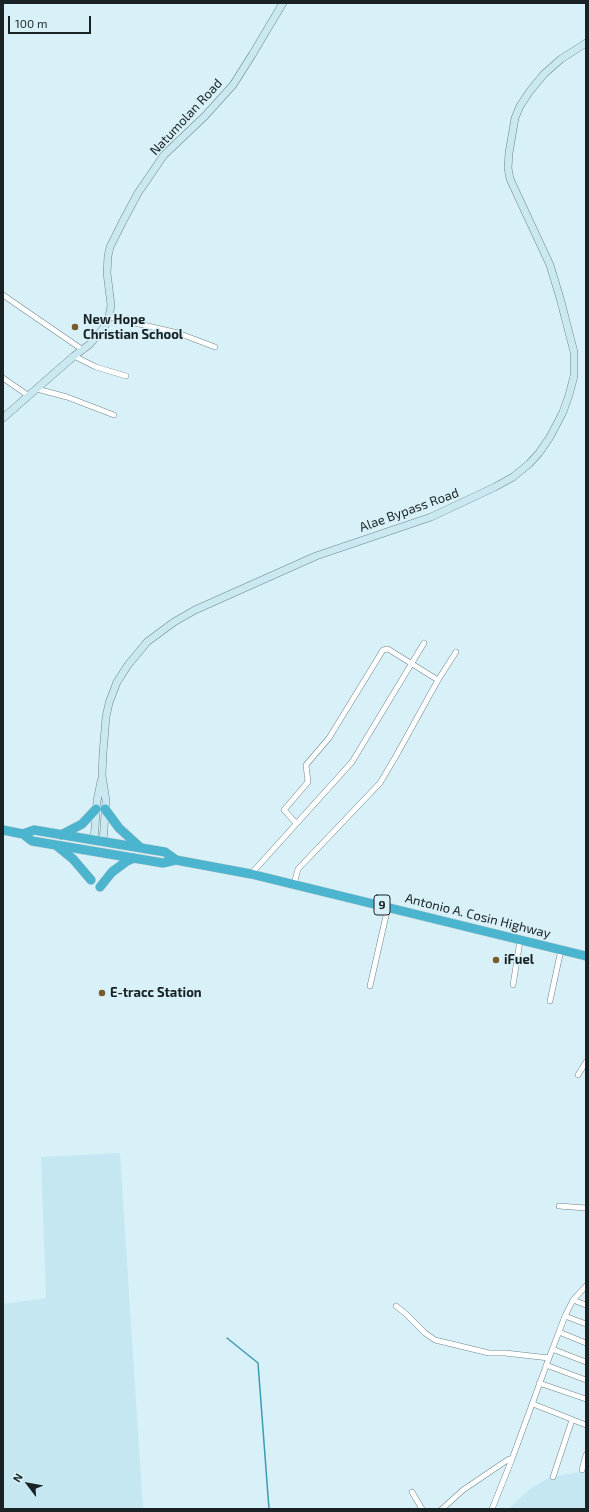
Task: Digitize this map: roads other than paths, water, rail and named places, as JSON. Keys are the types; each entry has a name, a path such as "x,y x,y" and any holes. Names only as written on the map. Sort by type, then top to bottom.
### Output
{"highway":[{"path":"61,835 82,824 101,809 119,828 142,848"},
{"name":"Antonio A. Cosin Highway","path":"3,830 23,834 32,841 163,863 176,860 251,874 586,956"},
{"name":"Antonio A. Cosin Highway","path":"23,834 34,830 142,848 165,852 176,860"},
{"path":"93,851 94,840"},
{"path":"102,853 103,842"},
{"path":"54,844 73,858 90,880"},
{"path":"100,887 112,872 127,861 134,858"}],"main road":[{"name":"Natumolan Road","path":"3,418 74,356 83,350 98,335 109,317 111,305 107,273 110,247 138,193 164,156 205,116 233,85 283,3"},
{"name":"Alae Bypass Road","path":"103,842 101,809 102,775 106,718 112,692 122,674 139,650 157,633 195,610 316,556 431,517 468,501 514,477 529,464 544,446 555,429 569,395 574,376 574,352 550,265 510,179 508,168 509,153 515,118 520,106 530,91 544,74 561,59 586,43"},
{"name":"Alae Bypass Road","path":"94,840 101,809"}],"street":[{"path":"3,295 83,350"},
{"path":"109,317 178,333 214,347"},
{"path":"74,356 96,367 126,376"},
{"path":"3,378 29,396"},
{"path":"37,389 67,397 114,415"},
{"path":"251,874 352,762 424,643"},
{"path":"296,823 286,814 285,808 308,782 309,777 306,768 308,762 322,748 333,732 381,652 388,649 438,680"},
{"path":"294,884 298,869 380,783 438,680 456,652"},
{"path":"370,986 388,907"},
{"path":"513,985 520,941"},
{"path":"550,1001 561,950"},
{"path":"578,1075 586,1062"},
{"path":"559,1206 586,1208"},
{"path":"492,1509 512,1460 533,1404 539,1383 565,1316 573,1300 586,1286"},
{"path":"573,1300 586,1305"},
{"path":"396,1306 424,1333 439,1341 489,1353 505,1353 549,1358"},
{"path":"565,1316 586,1324"},
{"path":"559,1332 586,1342"},
{"path":"552,1349 586,1362"},
{"path":"546,1365 586,1380"},
{"path":"539,1383 586,1399"},
{"path":"533,1404 586,1425"},
{"path":"553,1477 572,1420"},
{"path":"582,1470 586,1455"},
{"path":"442,1509 463,1490 503,1462 509,1459 512,1460"},
{"path":"412,1492 422,1509"}],"waterway":[{"path":"227,1338 258,1363 269,1509"}],"place":[{"name":"New Hope Christian School","path":"75,327"},
{"name":"iFuel","path":"496,960"},
{"name":"E-tracc Station","path":"102,993"}]}
